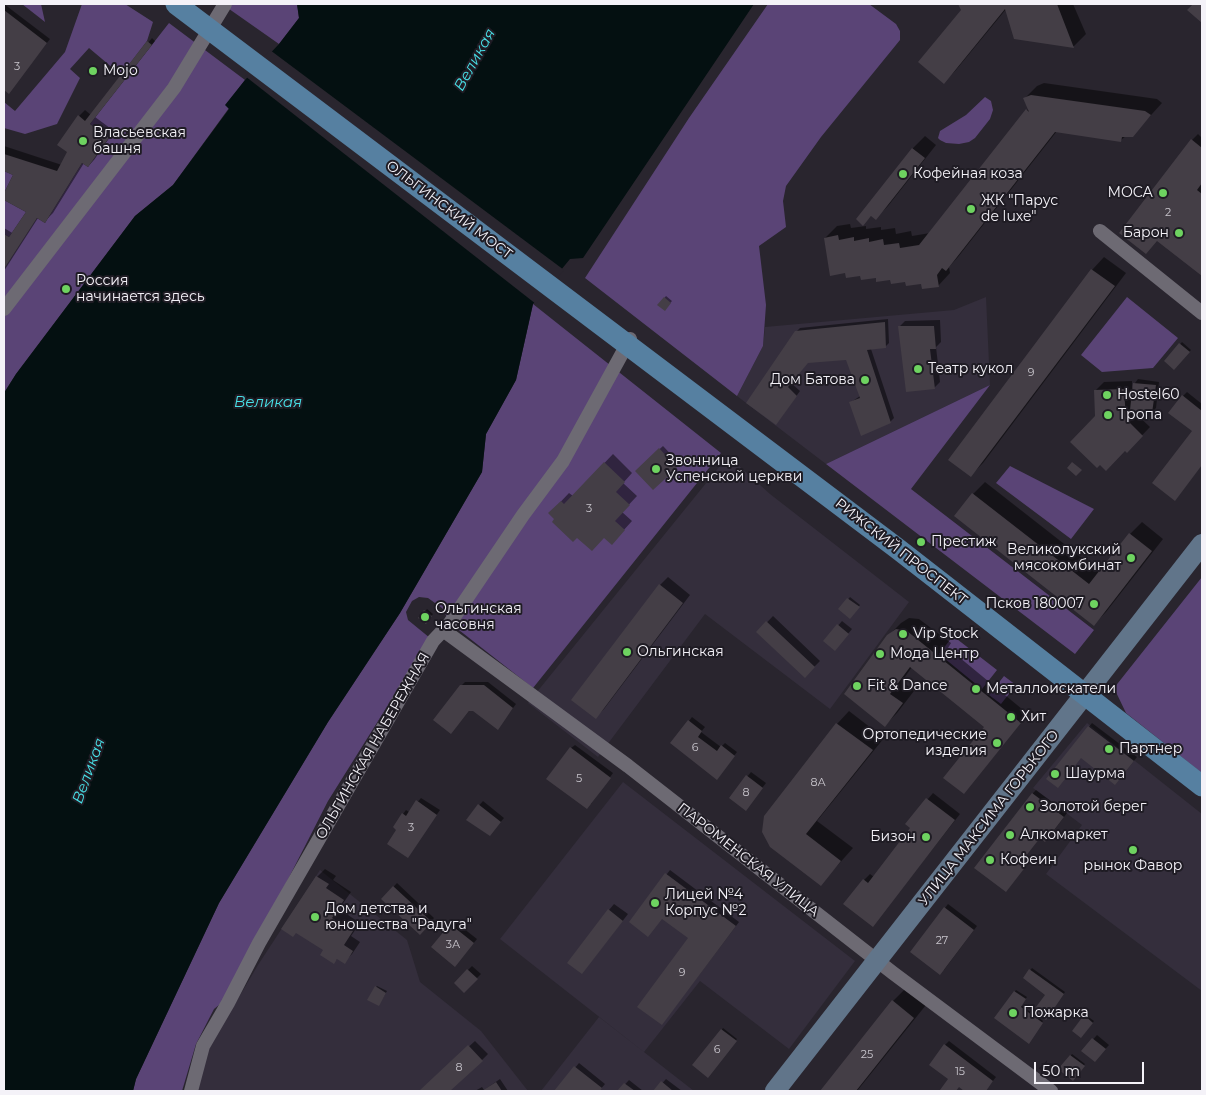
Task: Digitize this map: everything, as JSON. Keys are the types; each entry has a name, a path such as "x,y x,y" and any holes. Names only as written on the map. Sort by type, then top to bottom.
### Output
{"main road":[{"name":"ОЛЬГИНСКИЙ МОСТ","path":"178,6 718,412"},
{"name":"РИЖСКИЙ ПРОСПЕКТ","path":"718,412 890,543 1202,786"},
{"name":"УЛИЦА МАКСИМА ГОРЬКОГО","path":"775,1091 1202,544"}],"street":[{"path":"4,309 174,88 225,4"},
{"path":"1100,231 1202,313"},
{"name":"ОЛЬГИНСКАЯ НАБЕРЕЖНАЯ","path":"191,1091 203,1046 259,943 428,649 450,623 523,515 563,461 630,339"},
{"name":"ПАРОМЕНСКАЯ УЛИЦА","path":"443,630 628,766 877,960 1051,1091"}],"shaded area":[{"path":"22,4 41,4 45,22"},
{"path":"82,4 125,4 153,22 147,41 121,75 89,48 70,69 80,78 57,124 25,134 4,128 4,102 15,111 65,52"},
{"path":"222,4 297,4 299,18 279,44"},
{"path":"768,4 869,4 896,24 900,31 900,40 821,137 786,186 783,201 786,227 759,246 766,305 763,346 737,396 585,278 689,118"},
{"path":"169,23 245,80 226,105 229,108 173,185 135,216 16,374 4,393 4,269 37,218 45,223 82,163 88,167 109,138 90,124"},
{"path":"985,97 991,101 993,110 990,119 975,138 969,142 959,144 946,143 938,138 940,131 966,115"},
{"path":"4,171 13,175 4,193"},
{"path":"4,200 26,212 9,237 4,234"},
{"path":"986,297 990,385 826,464 737,396 763,346 765,327 954,310"},
{"path":"1127,297 1178,338 1153,368 1102,372 1081,355"},
{"path":"533,304 721,453 533,688 450,623 442,608 428,598 419,597 412,601 406,612 408,620 430,638 328,801 224,1001 214,1009 196,1044 182,1091 133,1091 136,1079 219,903 328,722 400,613 482,472 486,434 516,380"},
{"path":"990,385 911,489 1094,630 1075,654 826,464"},
{"path":"728,456 770,494 909,602 830,709 705,614 598,757 528,703"},
{"path":"1010,466 1094,509 1071,539 996,483"},
{"path":"1202,577 1202,773 1126,713 1114,688"},
{"path":"953,636 997,670 982,689 939,654"},
{"path":"1004,676 1016,685 1001,704 989,695"},
{"name":"рынок Фавор","path":"1087,723 1202,814 1202,991 1046,874 1082,825 1033,788"},
{"name":"Лицей №4 Корпус №2","path":"623,782 855,961 789,1049 700,981 644,1052 500,939"},
{"path":"320,870 407,940 420,982 481,1031 528,1091 196,1091 208,1049 258,965"},
{"path":"599,1017 694,1091 541,1091"}],"water":[{"name":"Великая","path":"297,4 754,4 583,258 570,259 533,304 516,380 486,434 482,472 400,613 328,722 219,903 136,1079 133,1091 4,1091 4,393 16,374 135,216 173,185 229,109 225,105 245,80 279,44 299,18"}],"pier":[{"path":"270,50 564,270 536,304 245,76"}],"building":[{"path":"958,4 1057,4 1074,48 1014,39 1005,9 944,84 918,62 961,10"},
{"path":"1193,4 1202,4 1202,23 1187,10"},
{"path":"4,10 47,43 9,94 4,90"},
{"path":"147,41 152,45 90,124 109,138 88,167 82,163 45,223 37,218 4,269 4,234 9,237 26,212 4,200 4,193 13,175 4,171 4,154 57,171 67,152 57,145 78,115 85,121"},
{"name":"ЖК \"Парус de luxe\"","path":"1031,95 1145,111 1151,115 1133,137 1122,137 1121,142 1055,132 946,271 942,268 937,275 939,287 922,289 921,284 906,286 905,282 891,284 890,280 876,282 876,278 861,280 860,276 846,278 845,273 830,276 824,238 838,235 839,240 854,237 854,241 869,238 869,242 883,239 884,245 899,243 900,248 919,245 1026,109 1029,112 1023,98"},
{"path":"1191,139 1202,148 1202,183 1197,190 1202,194 1202,276 1157,241 1146,254 1119,233"},
{"path":"912,148 925,158 876,220 871,216 863,226 856,219"},
{"path":"1091,269 1115,286 971,477 948,460"},
{"path":"664,297 671,303 665,311 657,305"},
{"name":"Дом Батова","path":"885,322 886,348 867,350 891,423 861,436 849,402 860,398 846,360 808,363 788,387 797,396 776,425 746,403 795,331"},
{"name":"Театр кукол","path":"898,326 934,326 936,349 930,349 935,389 906,392"},
{"path":"1179,343 1190,352 1174,370 1164,361"},
{"path":"1133,383 1156,385 1152,413 1130,410"},
{"path":"1124,389 1126,419 1143,436 1106,471 1100,465 1097,468 1070,442 1095,416 1094,390"},
{"path":"1182,395 1202,411 1202,465 1175,501 1152,483 1192,431 1168,413"},
{"name":"Звонница Успенской церкви","path":"659,448 677,468 653,490 635,471"},
{"path":"604,462 625,482 616,492 630,505 615,521 625,530 612,545 604,538 592,551 577,538 573,542 552,522 554,519 548,513 561,501 564,504"},
{"path":"1072,462 1082,470 1076,476 1067,468"},
{"path":"972,493 1089,584 1129,533 1152,551 1094,626 954,516"},
{"name":"Ольгинская","path":"659,584 683,603 596,719 571,700"},
{"path":"847,598 860,607 850,619 838,609"},
{"name":"Ольгинская часовня","path":"424,610 432,616 426,624 418,618"},
{"path":"766,621 815,667 805,678 756,632"},
{"path":"837,624 849,634 835,651 823,641"},
{"path":"896,629 907,631 1021,723 964,794 943,778 984,727 910,667 890,694 903,703 885,727 844,694 887,635"},
{"path":"460,685 484,685 513,708 498,730 473,711 469,711 451,734 433,720"},
{"path":"688,720 702,731 698,737 717,751 721,745 735,756 717,780 670,743"},
{"path":"836,723 873,750 806,834 841,861 821,886 770,847 762,832 764,816"},
{"path":"1088,726 1134,761 1115,785 1081,758 1058,788 1046,779"},
{"path":"570,747 611,778 587,809 546,779"},
{"path":"746,775 763,788 746,811 729,798"},
{"path":"1032,793 1064,817 1045,842 1040,838 1022,861 1027,865 1006,892 974,868"},
{"path":"926,798 955,820 873,927 843,904 863,879 868,883 910,828 905,824"},
{"path":"416,800 437,815 408,858 387,844 396,830 393,827 402,813 406,816"},
{"path":"478,804 501,822 490,836 466,820"},
{"path":"665,873 736,926 662,1025 637,1007 688,938 662,919 648,937 629,922"},
{"path":"316,876 329,884 326,888 344,900 332,918 353,931 344,945 353,951 345,964 337,959 334,964 320,955 323,950 296,933 293,937 281,929"},
{"path":"393,886 432,922 420,935 381,899"},
{"path":"944,907 974,930 940,975 910,952"},
{"path":"608,909 623,921 582,974 567,963"},
{"path":"450,924 474,943 455,967 431,947"},
{"path":"467,969 478,979 464,993 454,983"},
{"path":"1029,969 1064,994 1046,1020 1033,1011 1045,995 1023,978"},
{"path":"375,986 386,993 379,1006 367,1000"},
{"name":"Пожарка","path":"1014,991 1026,999 1021,1007 1043,1023 1029,1044 994,1018"},
{"path":"892,1000 914,1018 856,1091 820,1091"},
{"path":"1084,1015 1093,1023 1081,1038 1072,1031"},
{"path":"721,1029 737,1041 708,1078 692,1065"},
{"path":"1092,1038 1106,1049 1095,1062 1081,1051"},
{"path":"944,1044 993,1081 986,1091 964,1091 959,1087 956,1091 940,1090 948,1079 929,1065"},
{"path":"468,1045 483,1061 450,1091 419,1091"},
{"path":"1070,1055 1085,1066 1073,1081 1058,1069"},
{"path":"574,1066 602,1088 600,1091 554,1091"},
{"path":"661,1081 673,1091 653,1091"},
{"path":"496,1082 502,1091 482,1091"},
{"path":"624,1083 635,1091 617,1091"}],"place":[{"name":"Mojo","path":"93,71"},
{"name":"Власьевская башня","path":"83,141"},
{"name":"Кофейная коза","path":"903,174"},
{"name":"МОСА","path":"1163,193"},
{"name":"ЖК \"Парус de luxe\"","path":"971,209"},
{"name":"Барон","path":"1179,233"},
{"name":"Россия начинается здесь","path":"66,289"},
{"name":"Театр кукол","path":"918,369"},
{"name":"Дом Батова","path":"865,380"},
{"name":"Hostel60","path":"1107,395"},
{"name":"Тропа","path":"1108,415"},
{"name":"Звонница Успенской церкви","path":"656,469"},
{"name":"Престиж","path":"921,542"},
{"name":"Великолукский мясокомбинат","path":"1131,558"},
{"name":"Псков 180007","path":"1094,604"},
{"name":"Ольгинская часовня","path":"425,617"},
{"name":"Vip Stock","path":"903,634"},
{"name":"Ольгинская","path":"627,652"},
{"name":"Мода Центр","path":"880,654"},
{"name":"Fit & Dance","path":"857,686"},
{"name":"Металлоискатели","path":"976,689"},
{"name":"Хит","path":"1011,717"},
{"name":"Ортопедические изделия","path":"997,743"},
{"name":"Партнер","path":"1109,749"},
{"name":"Шаурма","path":"1055,774"},
{"name":"Золотой берег","path":"1030,807"},
{"name":"Алкомаркет","path":"1010,835"},
{"name":"Бизон","path":"926,837"},
{"name":"рынок Фавор","path":"1133,850"},
{"name":"Кофеин","path":"990,860"},
{"name":"Лицей №4 Корпус №2","path":"655,903"},
{"name":"Дом детства и юношества \"Радуга\"","path":"315,917"},
{"name":"Пожарка","path":"1013,1013"}]}
